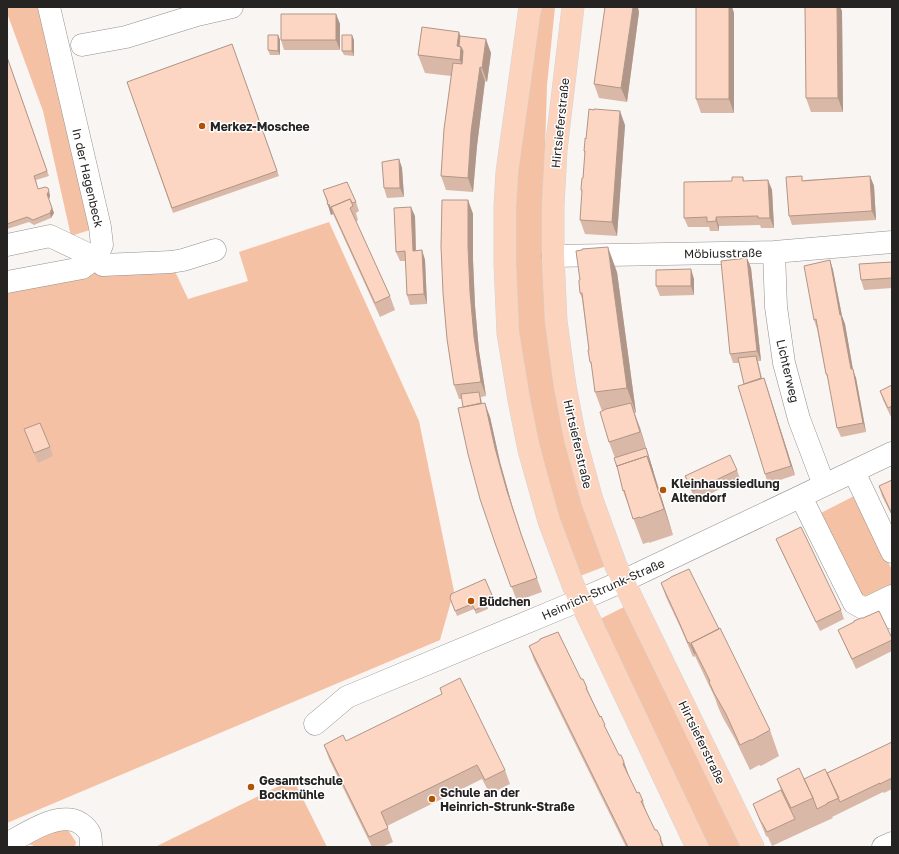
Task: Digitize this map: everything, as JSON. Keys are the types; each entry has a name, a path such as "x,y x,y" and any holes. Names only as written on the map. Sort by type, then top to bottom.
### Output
{"main road":[{"path":"530,7 508,172 505,207 504,264 508,333 519,400 529,450 549,521 569,573 697,847"},
{"name":"Hirtsieferstraße","path":"573,7 556,150 553,206 553,256 556,321 565,386 575,438 592,500 616,566 753,847"}],"street":[{"name":"In der Hagenbeck","path":"49,7 100,227 102,245 96,258"},
{"path":"82,45 126,37 197,11 232,7"},
{"path":"7,245 50,236 96,258 103,264 171,262 183,260 215,250"},
{"name":"Möbiusstraße","path":"553,256 774,252 892,242"},
{"name":"Lichterweg","path":"774,252 776,307 784,363 799,419 824,485"},
{"path":"7,282 82,268 96,258"},
{"name":"Heinrich-Strunk-Straße","path":"315,724 347,697 623,581 892,453"},
{"path":"854,472 892,552"},
{"path":"801,496 854,603 865,610 889,605"},
{"path":"7,844 46,823 68,819 87,828 91,836 91,847"},
{"path":"883,847 892,843"}],"shaded area":[{"path":"7,7 47,7 99,227 71,236 43,111 7,13"},
{"path":"542,7 555,7 547,85 543,214 606,566 580,576 560,523 531,412 519,337 513,208 535,35"},
{"path":"329,222 419,421 454,591 440,640 7,823 7,284 60,274 172,265 188,299 248,281 239,252"},
{"path":"856,495 892,570 892,585 870,597 863,596 817,515"},
{"path":"624,607 743,847 709,847 598,620"},
{"path":"293,779 327,847 155,847"},
{"path":"58,828 68,830 76,842 75,847 38,847 28,844"}],"building":[{"path":"605,7 633,7 621,88 594,84"},
{"path":"696,7 729,7 729,99 696,99"},
{"path":"805,7 837,7 838,98 806,98"},
{"path":"281,14 336,14 336,40 281,40"},
{"path":"422,27 459,32 457,46 461,47 460,60 418,55"},
{"path":"268,35 278,35 278,51 268,50"},
{"path":"342,35 352,35 352,51 342,51"},
{"path":"460,36 486,39 482,68 480,67 471,132 468,178 441,176 444,129 453,63 462,64 463,51 459,46"},
{"name":"Merkez-Moschee","path":"232,44 277,171 172,208 127,82"},
{"path":"7,57 47,171 34,176 38,189 45,187 48,188 49,191 47,194 52,208 50,213 33,220 27,217 7,224"},
{"path":"589,109 620,111 612,222 580,220 585,138 586,139"},
{"path":"399,159 400,188 384,188 382,162"},
{"path":"802,176 802,181 870,176 872,211 789,216 786,177"},
{"path":"732,177 743,177 743,181 768,180 770,218 758,218 758,216 716,217 716,221 707,222 707,217 684,218 684,182 732,181"},
{"path":"347,182 356,202 352,203 350,199 331,207 332,212 329,204 328,205 327,203 328,202 323,190"},
{"path":"350,199 353,206 350,208 390,296 375,303 331,207"},
{"path":"442,200 468,200 470,292 474,337 481,382 454,385 447,339 443,293 441,246"},
{"path":"411,207 413,251 422,250 424,294 407,295 405,251 396,252 394,208"},
{"path":"608,247 627,388 595,392 588,350 582,293 580,293 580,280 576,251 582,249"},
{"path":"747,258 757,351 730,354 721,261"},
{"path":"830,260 863,423 837,428 804,266"},
{"path":"892,262 892,278 861,280 859,264"},
{"path":"691,269 691,286 656,286 656,270"},
{"path":"756,356 761,378 744,384 738,358"},
{"path":"764,378 791,466 765,474 738,386"},
{"path":"892,385 892,406 888,408 880,391"},
{"path":"479,392 481,403 463,407 461,394"},
{"path":"485,403 495,448 507,491 537,578 511,587 480,499 458,408"},
{"path":"631,403 640,432 609,442 600,412 606,409"},
{"path":"40,423 50,447 34,453 24,429"},
{"path":"646,448 653,472 647,456 617,467 614,458"},
{"path":"730,455 737,470 693,491 685,476"},
{"path":"647,456 664,509 633,519 624,490 623,491 617,466"},
{"path":"892,480 892,514 879,486"},
{"path":"801,527 841,610 816,622 776,539"},
{"path":"689,569 719,629 691,643 695,654 689,642 688,643 661,583"},
{"name":"Büdchen","path":"485,579 492,595 484,599 487,604 475,610 472,604 455,611 450,598 451,594"},
{"path":"879,611 892,640 852,659 838,630 854,621"},
{"path":"720,628 770,730 740,745 691,643"},
{"path":"558,632 581,679 583,679 619,755 621,755 624,762 623,764 637,793 639,792 643,801 641,801 655,830 657,830 661,838 663,847 628,847 529,646 540,639"},
{"path":"460,678 505,770 485,780 477,765 381,812 388,828 369,837 324,745 343,735 346,741 442,694 440,688"},
{"path":"892,742 892,778 840,802 827,773"},
{"path":"799,768 813,798 791,808 777,779"},
{"path":"825,769 839,798 817,809 804,779"},
{"path":"781,790 795,819 767,832 753,804"}],"place":[{"name":"Merkez-Moschee","path":"202,126"},
{"name":"Kleinhaussiedlung Altendorf","path":"663,490"},
{"name":"Büdchen","path":"471,601"},
{"name":"Gesamtschule Bockmühle","path":"251,787"},
{"name":"Schule an der Heinrich-Strunk-Straße","path":"432,799"}]}
